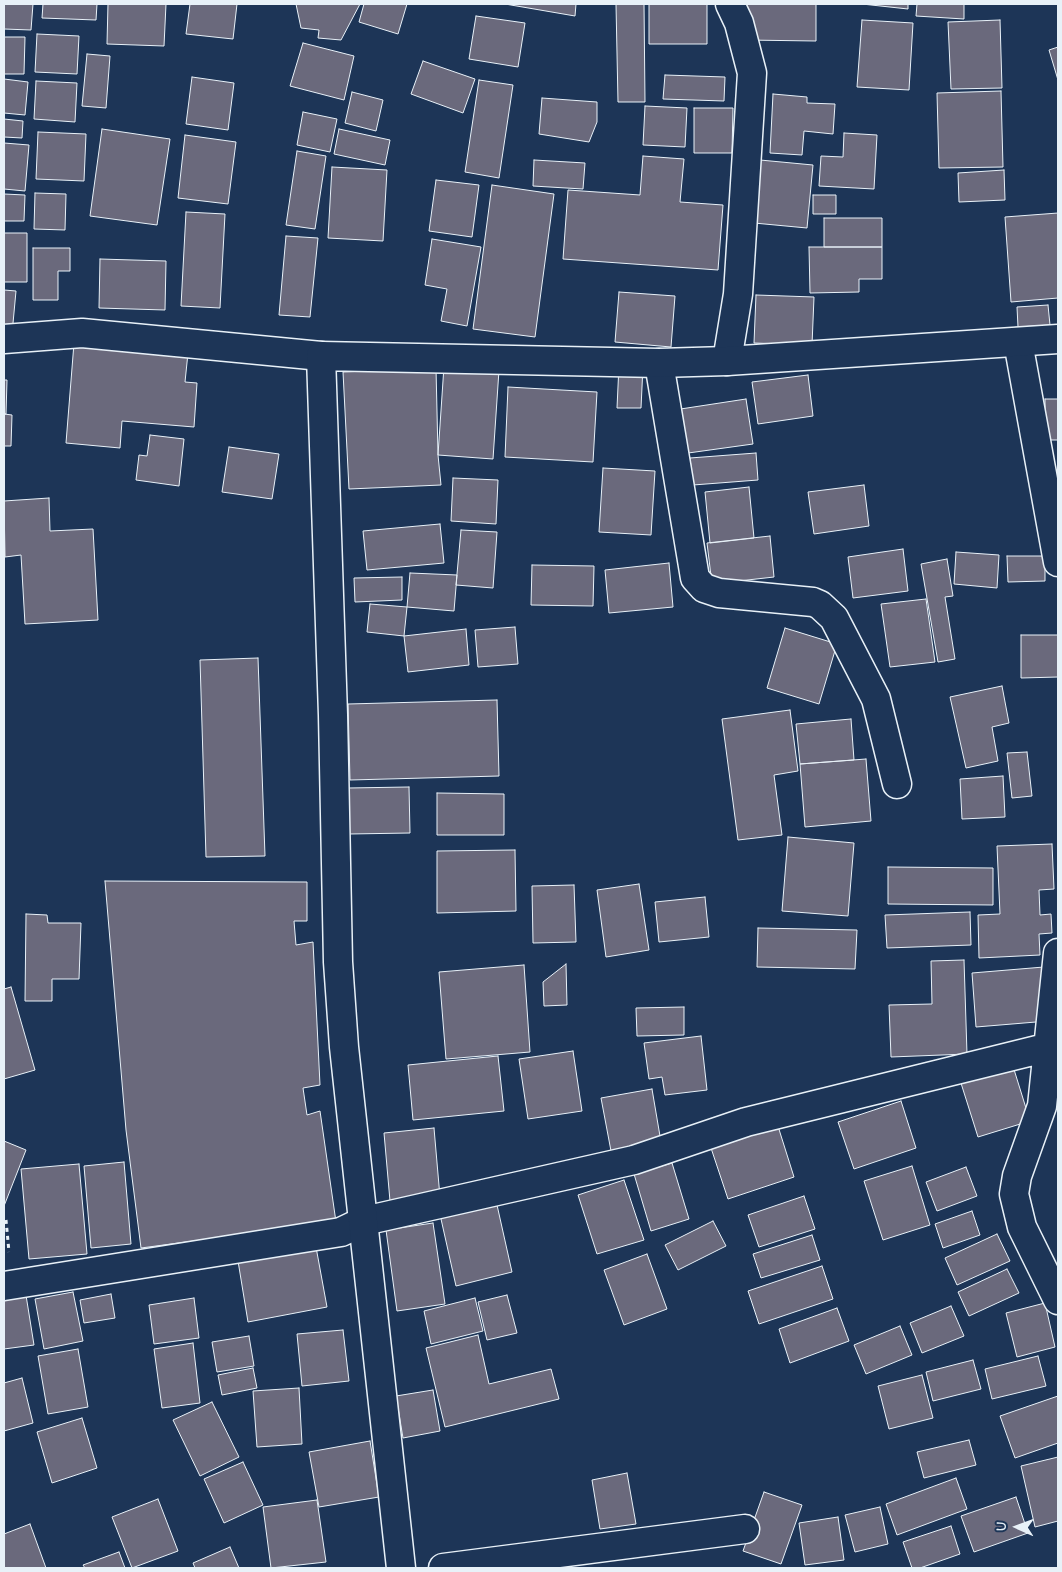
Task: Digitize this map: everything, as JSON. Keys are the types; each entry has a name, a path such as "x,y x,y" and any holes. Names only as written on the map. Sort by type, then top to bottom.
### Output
{"street":[{"path":"727,361 738,294 752,73 739,23 730,4"},
{"path":"4,339 82,333 321,356 659,363 727,361 1058,339"},
{"path":"1018,342 1058,562"},
{"path":"321,356 333,705 338,962 344,1046 401,1568"},
{"path":"659,363 695,578 704,588 719,592 812,602 820,605 834,618 876,699 897,784"},
{"path":"1058,953 1042,1106 1017,1176 1014,1194 1022,1226 1058,1300"},
{"path":"4,1286 341,1232 364,1221 634,1160 746,1122 1049,1047"},
{"path":"443,1568 745,1530"}],"building":[{"path":"4,4 33,4 31,30 4,29"},
{"path":"43,4 97,4 96,20 42,18"},
{"path":"108,4 166,4 164,46 107,44"},
{"path":"190,4 237,4 233,39 186,34"},
{"path":"296,4 360,4 341,40 318,38 319,30 301,28"},
{"path":"364,4 407,4 398,34 359,22"},
{"path":"505,4 576,4 575,16"},
{"path":"616,4 644,4 645,102 618,102"},
{"path":"649,4 707,4 707,44 649,44"},
{"path":"746,4 816,4 816,41 745,40"},
{"path":"862,4 908,4 908,9"},
{"path":"917,4 964,4 964,19 916,16"},
{"path":"476,16 525,23 518,67 469,59"},
{"path":"862,20 913,23 909,90 857,87"},
{"path":"1000,20 1002,88 951,89 948,22"},
{"path":"37,34 79,36 77,74 35,72"},
{"path":"4,37 25,37 24,74 4,74"},
{"path":"303,43 354,56 344,100 290,86"},
{"path":"1058,47 1058,80 1049,50"},
{"path":"87,54 110,56 106,108 82,106"},
{"path":"423,61 475,79 463,113 411,94"},
{"path":"665,75 725,77 724,101 663,99"},
{"path":"192,77 234,83 228,130 186,124"},
{"path":"4,79 28,82 25,115 4,113"},
{"path":"479,80 513,85 499,178 465,172"},
{"path":"36,81 77,83 75,122 34,119"},
{"path":"1001,91 1003,167 939,168 937,93"},
{"path":"352,92 383,100 376,131 345,123"},
{"path":"773,94 807,97 807,103 835,104 833,134 804,131 802,155 770,153"},
{"path":"542,98 597,102 597,122 589,142 539,134"},
{"path":"645,106 687,108 685,147 643,145"},
{"path":"694,108 733,108 732,153 694,153"},
{"path":"303,112 337,119 330,152 297,145"},
{"path":"4,119 23,121 22,138 4,137"},
{"path":"102,129 170,139 157,225 90,216"},
{"path":"339,129 390,140 385,165 334,154"},
{"path":"38,132 86,134 84,181 36,179"},
{"path":"844,133 877,135 874,189 819,186 821,156 843,157"},
{"path":"185,135 236,142 228,204 178,198"},
{"path":"4,143 29,145 25,191 4,189"},
{"path":"297,151 326,156 315,229 286,225"},
{"path":"643,156 684,159 680,202 723,205 718,270 563,259 568,190 640,195"},
{"path":"534,160 585,163 583,189 533,186"},
{"path":"760,160 813,165 807,228 754,223"},
{"path":"332,167 387,170 383,241 328,238"},
{"path":"1004,170 1005,200 959,202 958,173"},
{"path":"436,180 479,185 472,237 429,231"},
{"path":"492,185 554,194 535,337 473,329"},
{"path":"35,193 66,194 65,230 34,229"},
{"path":"4,194 25,195 24,221 4,221"},
{"path":"813,195 836,195 836,214 813,214"},
{"path":"186,212 225,214 220,308 181,306"},
{"path":"1058,213 1058,298 1011,302 1005,217"},
{"path":"824,218 882,218 882,247 824,247"},
{"path":"4,233 27,233 27,282 4,282"},
{"path":"286,236 318,238 310,317 279,315"},
{"path":"432,239 481,247 467,326 441,321 447,289 425,285"},
{"path":"809,247 882,247 882,279 859,279 859,292 810,293"},
{"path":"33,248 70,248 70,271 58,271 58,300 33,300"},
{"path":"100,259 166,261 165,310 99,308"},
{"path":"4,290 16,291 12,334 4,334"},
{"path":"619,292 675,296 671,347 615,342"},
{"path":"756,295 814,297 812,345 754,343"},
{"path":"1048,305 1050,325 1018,327 1017,307"},
{"path":"74,343 188,353 185,382 197,383 194,427 122,421 120,448 66,443"},
{"path":"619,365 643,366 641,408 617,408"},
{"path":"444,366 499,370 493,459 438,455"},
{"path":"436,368 438,455 441,485 349,489 343,372"},
{"path":"808,375 813,416 758,424 752,382"},
{"path":"4,380 7,380 6,414 4,414"},
{"path":"508,387 597,392 593,462 505,457"},
{"path":"746,399 753,444 681,454 674,410"},
{"path":"1045,399 1058,399 1058,440 1045,440"},
{"path":"4,414 12,415 11,446 4,446"},
{"path":"150,435 184,439 179,486 136,480 139,455 147,456"},
{"path":"229,447 279,454 272,499 222,492"},
{"path":"756,453 758,480 693,485 690,458"},
{"path":"603,468 655,471 651,535 599,532"},
{"path":"453,478 498,480 496,524 451,521"},
{"path":"864,485 869,526 814,534 808,492"},
{"path":"749,487 754,538 710,543 705,492"},
{"path":"49,498 50,531 93,529 98,620 25,624 21,555 5,557 4,501"},
{"path":"440,524 444,563 367,570 363,531"},
{"path":"461,530 497,532 493,588 456,585"},
{"path":"770,536 774,577 712,584 707,543"},
{"path":"903,549 908,591 853,598 848,557"},
{"path":"956,552 999,555 997,588 954,584"},
{"path":"1007,556 1045,556 1045,581 1008,582"},
{"path":"947,559 953,596 945,597 955,659 938,662 921,564"},
{"path":"669,563 673,607 609,613 605,570"},
{"path":"532,565 594,566 593,606 531,605"},
{"path":"410,573 457,575 454,611 407,607"},
{"path":"402,577 402,600 355,602 354,578"},
{"path":"926,599 935,662 890,667 881,604"},
{"path":"370,604 407,607 404,636 367,632"},
{"path":"515,627 518,664 478,667 475,630"},
{"path":"785,628 837,644 819,704 767,688"},
{"path":"466,629 469,665 408,672 404,636"},
{"path":"1021,635 1058,635 1058,677 1021,678"},
{"path":"258,658 265,856 206,857 200,660"},
{"path":"1002,686 1009,723 992,727 998,761 966,768 950,697"},
{"path":"497,700 499,776 350,780 348,704"},
{"path":"790,710 798,771 774,775 782,835 738,840 722,719"},
{"path":"851,719 854,760 800,764 796,724"},
{"path":"1027,752 1032,796 1012,798 1007,753"},
{"path":"866,759 871,821 805,827 800,764"},
{"path":"1003,776 1005,817 962,819 960,779"},
{"path":"409,787 410,833 349,834 348,788"},
{"path":"437,793 504,794 504,835 437,835"},
{"path":"788,837 854,843 848,916 782,911"},
{"path":"1052,844 1054,889 1039,890 1040,915 1051,914 1052,933 1039,934 1040,955 979,958 978,915 1000,914 997,846"},
{"path":"515,850 516,911 437,913 437,851"},
{"path":"888,867 993,868 993,905 888,904"},
{"path":"105,881 307,882 307,921 294,921 296,945 313,942 320,1085 303,1088 307,1115 320,1111 336,1222 141,1248 126,1130"},
{"path":"639,884 649,950 606,957 597,890"},
{"path":"574,885 576,942 533,943 532,886"},
{"path":"705,897 709,937 659,942 655,902"},
{"path":"970,912 971,945 887,948 885,915"},
{"path":"26,914 47,915 48,923 81,923 79,979 52,979 52,1001 25,1001"},
{"path":"758,928 857,930 855,969 757,967"},
{"path":"964,960 967,1054 891,1057 889,1005 932,1004 931,961"},
{"path":"566,964 567,1005 544,1006 543,982"},
{"path":"524,965 530,1052 446,1059 439,972"},
{"path":"1044,967 1048,1021 976,1027 972,973"},
{"path":"11,987 35,1070 4,1079 4,989"},
{"path":"684,1007 684,1035 637,1036 636,1008"},
{"path":"701,1036 707,1090 665,1095 662,1077 649,1079 644,1043"},
{"path":"573,1051 582,1111 528,1119 519,1059"},
{"path":"498,1056 504,1111 413,1120 408,1065"},
{"path":"1012,1063 1030,1121 978,1137 960,1080"},
{"path":"652,1089 661,1142 611,1151 601,1098"},
{"path":"901,1101 916,1148 854,1169 838,1122"},
{"path":"777,1123 794,1177 728,1199 710,1145"},
{"path":"434,1128 440,1197 390,1201 384,1133"},
{"path":"4,1141 26,1150 4,1206"},
{"path":"124,1162 131,1244 91,1248 84,1166"},
{"path":"672,1163 689,1219 651,1231 634,1174"},
{"path":"79,1164 87,1254 29,1259 21,1169"},
{"path":"912,1166 930,1225 883,1240 864,1181"},
{"path":"966,1167 977,1196 937,1211 926,1182"},
{"path":"624,1180 644,1240 597,1254 578,1195"},
{"path":"495,1196 512,1272 456,1286 439,1210"},
{"path":"804,1196 815,1229 759,1247 748,1215"},
{"path":"972,1211 980,1235 943,1248 935,1224"},
{"path":"713,1221 726,1246 678,1270 665,1245"},
{"path":"433,1223 445,1304 397,1311 386,1230"},
{"path":"997,1234 1010,1261 957,1285 945,1258"},
{"path":"812,1235 820,1260 761,1278 753,1254"},
{"path":"316,1247 327,1307 248,1322 238,1261"},
{"path":"647,1254 667,1309 624,1325 604,1270"},
{"path":"822,1266 833,1299 759,1324 748,1291"},
{"path":"1007,1269 1019,1293 969,1316 958,1292"},
{"path":"25,1289 34,1345 4,1349 4,1293"},
{"path":"73,1292 83,1341 44,1349 35,1299"},
{"path":"111,1294 115,1318 84,1323 80,1300"},
{"path":"507,1295 517,1333 487,1340 478,1302"},
{"path":"194,1298 199,1338 154,1344 149,1305"},
{"path":"475,1298 483,1331 431,1344 424,1311"},
{"path":"1045,1303 1055,1347 1017,1357 1006,1313"},
{"path":"951,1306 964,1336 922,1353 910,1323"},
{"path":"837,1308 849,1341 790,1363 779,1329"},
{"path":"900,1326 912,1355 866,1374 854,1345"},
{"path":"343,1330 349,1381 302,1386 297,1334"},
{"path":"478,1335 489,1384 551,1369 559,1399 445,1427 426,1348"},
{"path":"249,1336 254,1366 217,1372 212,1342"},
{"path":"193,1343 200,1403 162,1408 154,1349"},
{"path":"78,1349 88,1407 48,1414 38,1356"},
{"path":"1038,1356 1046,1386 992,1399 985,1369"},
{"path":"973,1360 981,1389 933,1401 926,1372"},
{"path":"253,1368 257,1388 222,1395 218,1375"},
{"path":"922,1375 933,1418 889,1429 878,1386"},
{"path":"22,1378 33,1423 4,1431 4,1383"},
{"path":"299,1388 302,1444 257,1447 253,1391"},
{"path":"433,1390 440,1431 403,1438 396,1396"},
{"path":"1058,1396 1058,1443 1015,1458 1000,1416"},
{"path":"212,1402 239,1457 200,1476 173,1420"},
{"path":"82,1418 97,1468 52,1483 37,1432"},
{"path":"969,1440 976,1465 924,1478 917,1452"},
{"path":"370,1441 379,1497 319,1507 309,1452"},
{"path":"1058,1457 1058,1521 1035,1527 1021,1466"},
{"path":"243,1462 263,1505 224,1523 204,1479"},
{"path":"627,1473 636,1524 600,1529 592,1480"},
{"path":"956,1478 967,1509 897,1535 886,1504"},
{"path":"764,1492 802,1505 781,1564 743,1551"},
{"path":"1016,1497 1028,1533 974,1552 961,1516"},
{"path":"158,1499 178,1551 132,1568 112,1517"},
{"path":"317,1500 326,1562 271,1568 263,1507"},
{"path":"880,1507 888,1544 855,1552 845,1515"},
{"path":"838,1517 844,1560 805,1565 799,1523"},
{"path":"30,1524 46,1568 4,1568 4,1534"},
{"path":"951,1526 960,1554 920,1568 912,1568 903,1542"},
{"path":"230,1547 239,1568 195,1568 193,1563"},
{"path":"119,1552 125,1568 85,1568 83,1565"}]}
